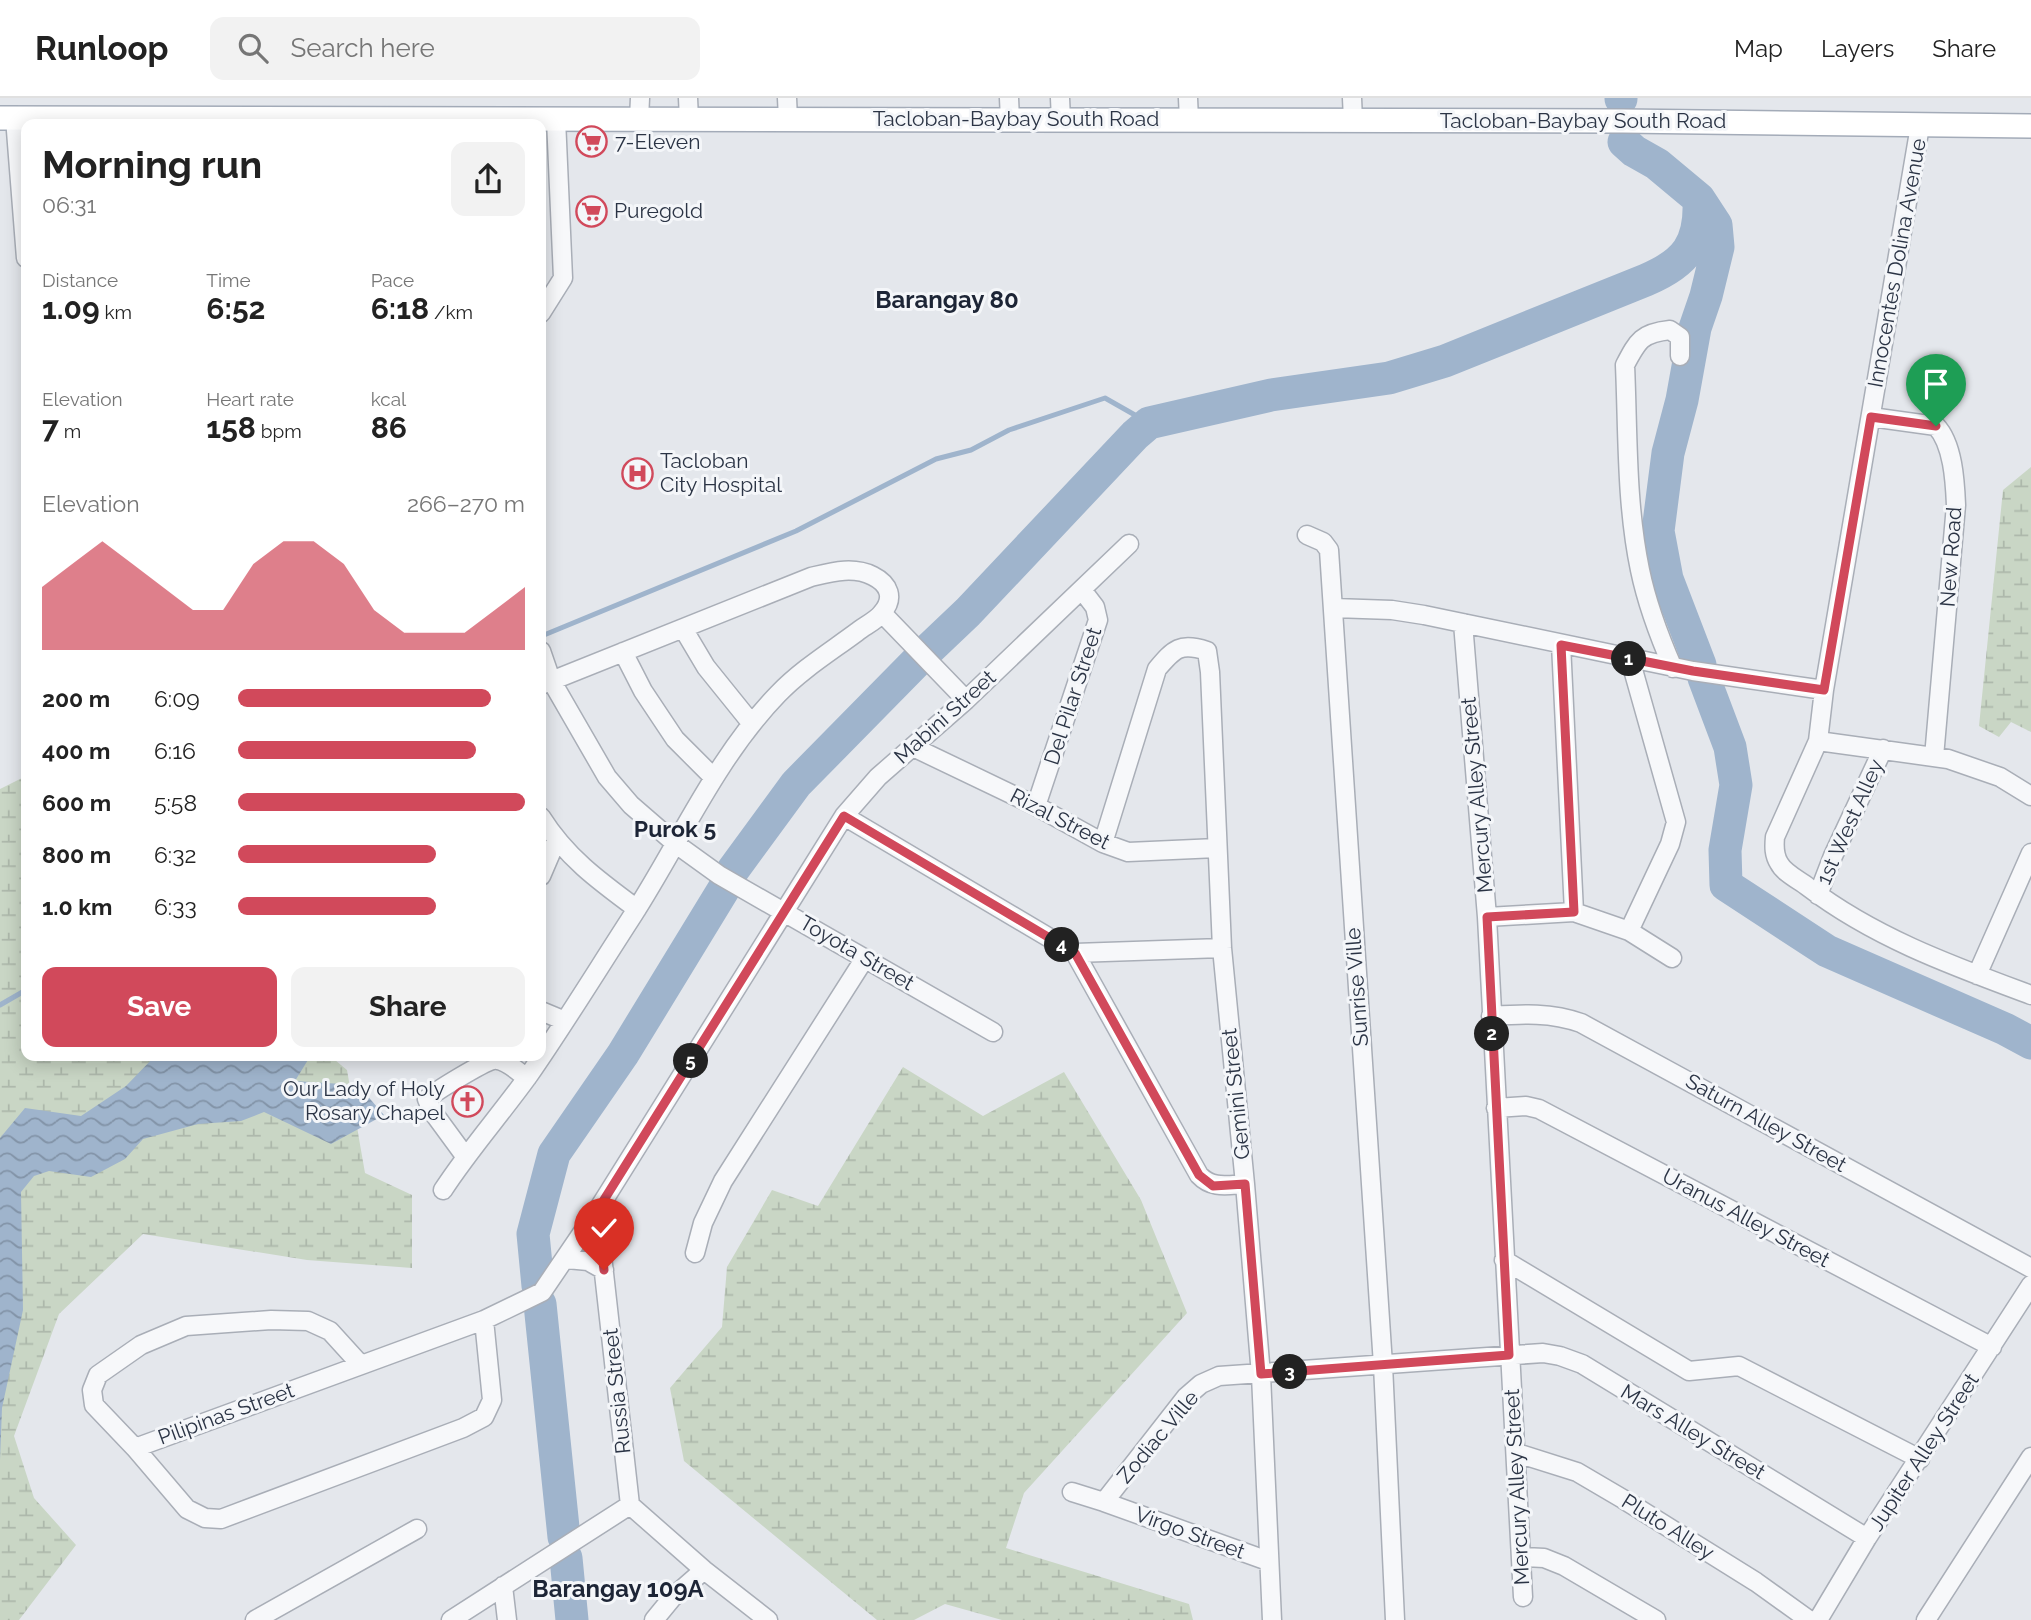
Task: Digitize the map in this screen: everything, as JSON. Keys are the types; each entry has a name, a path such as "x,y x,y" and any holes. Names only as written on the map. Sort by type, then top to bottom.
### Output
{"main road":[{"name":"Tacloban-Baybay South Road","path":"8,118 556,118 639,108 1353,109 1623,121 2031,126"}],"street":[{"path":"8,118 21,219"},
{"path":"546,305 563,278 556,118"},
{"name":"Innocentes Dolina Avenue","path":"1818,895 1780,866 1774,852 1774,837 1818,741 1824,690 1920,126"},
{"path":"1674,668 1658,634 1640,569 1631,507 1625,365 1636,343 1650,332 1670,330 1680,337 1681,356"},
{"name":"New Road","path":"1871,417 1936,426 1943,433 1955,484 1956,505 1934,757"},
{"name":"Sunrise Ville","path":"1307,535 1324,542 1329,550 1383,1365"},
{"name":"Mabini Street","path":"784,911 844,816 878,777 966,700 1129,544"},
{"path":"546,682 684,630 811,577 841,570 863,571 888,586 890,597 882,613 798,675 752,724 714,778 636,909 546,1050"},
{"name":"Del Pilar Street","path":"1036,806 1098,620 1095,607 1082,590"},
{"path":"1334,608 1392,610 1674,668 1824,690"},
{"path":"882,613 966,700"},
{"name":"Mercury Alley Street","path":"1463,623 1487,917 1524,1597"},
{"path":"684,630 706,667 752,724"},
{"path":"1561,645 1574,912"},
{"name":"Gemini Street","path":"1102,843 1157,669 1172,652 1190,646 1206,652 1210,672 1222,948 1261,1374 1272,1620"},
{"path":"623,652 643,691 675,739 714,778"},
{"path":"1629,931 1670,844 1676,822 1630,659"},
{"name":"Toyota Street","path":"546,682 607,777 631,805 676,844 719,875 993,1032"},
{"path":"1818,741 1948,759 2000,778 2031,796"},
{"name":"Rizal Street","path":"913,747 1036,806 1102,843 1128,852 1217,848"},
{"name":"1st West Alley","path":"1818,895 1833,856 1883,749"},
{"path":"844,816 1075,953 1199,1175 1213,1186 1245,1184"},
{"path":"546,825 556,841 588,873 636,909"},
{"path":"546,864 556,841"},
{"path":"1977,975 2031,853"},
{"path":"1818,895 1871,928 1922,954 2031,995"},
{"path":"597,1211 784,911"},
{"path":"1487,917 1574,912 1629,931 1672,958"},
{"path":"1075,953 1222,948"},
{"path":"695,1253 703,1223 723,1181 866,958"},
{"path":"546,1013 565,1021"},
{"name":"Saturn Alley Street","path":"1491,1016 1562,1016 1581,1023 2031,1268"},
{"path":"465,1156 432,1111 427,1099 436,1090 491,1061"},
{"path":"499,1061 505,1062 527,1078"},
{"path":"443,1190 465,1156 538,1061"},
{"name":"Uranus Alley Street","path":"1496,1108 1526,1106 1539,1110 1992,1347"},
{"name":"Pilipinas Street","path":"360,1364 330,1331 308,1321 271,1320 186,1326 141,1345 98,1375 92,1390 94,1405 135,1448 484,1320 542,1292 567,1259 597,1211"},
{"name":"Russia Street","path":"597,1211 630,1505"},
{"path":"567,1259 588,1261 604,1270"},
{"path":"1504,1260 1689,1371 1739,1366 1920,1459"},
{"name":"Jupiter Alley Street","path":"1818,1620 1867,1538 2031,1285"},
{"path":"135,1448 187,1509 205,1518 221,1519 463,1428 484,1417 492,1400 484,1320"},
{"name":"Mars Alley Street","path":"1509,1355 1543,1353 1583,1364 1867,1538"},
{"name":"Zodiac Ville","path":"1104,1502 1186,1397 1201,1384 1219,1376 1509,1355"},
{"path":"1383,1365 1395,1620"},
{"name":"Pluto Alley","path":"1517,1453 1577,1472 1756,1582 1809,1620"},
{"path":"1926,1620 2031,1457"},
{"name":"Virgo Street","path":"1072,1492 1268,1561"},
{"path":"451,1620 630,1505 704,1570 768,1620"},
{"path":"255,1620 417,1529"},
{"path":"1522,1557 1545,1558 1564,1566 1656,1620"},
{"path":"654,1620 672,1598 704,1570"},
{"path":"503,1586 507,1620"}],"green space":[{"path":"2031,467 2031,732 2011,722 1999,737 1979,726 2003,490"},
{"path":"21,778 21,1061 336,1061 347,1070 365,1173 412,1195 412,1268 307,1260 143,1234 59,1314 14,1436 34,1498 76,1545 19,1620 0,1620 0,789"},
{"path":"903,1067 983,1116 1064,1072 1141,1200 1187,1313 1024,1493 1006,1548 1189,1604 1193,1620 1002,1620 945,1604 914,1620 877,1620 684,1461 670,1388 722,1327 727,1267 772,1190 818,1206"}],"water":[{"path":"150,1061 307,1061 295,1081 358,1085 384,1115 331,1144 264,1112 241,1121 198,1124 143,1139 125,1159 91,1177 49,1171 34,1176 21,1192 23,1310 2,1408 0,1460 0,1138 25,1108 81,1116 126,1086"}],"waterway":[{"path":"1624,142 1657,164 1699,199 1716,225 1718,247 1695,328 1682,400 1668,453 1658,531 1667,579 1700,665"},
{"path":"928,650 968,612 1149,423 1271,395 1389,378 1445,361 1646,280 1681,259 1688,250 1697,228 1699,199"},
{"path":"546,634 796,531 936,459 971,450 1009,430 1105,398 1149,423"},
{"path":"733,870 796,784 917,661"},
{"path":"1704,678 1730,747 1736,785 1725,850 1726,885 1827,951 2031,1043"},
{"path":"538,1286 533,1234 554,1154 623,1054 725,887"},
{"path":"0,1005 21,993"},
{"path":"540,1304 564,1537"},
{"path":"566,1558 572,1620"}],"place":[{"name":"7-Eleven","path":"592,142"},
{"name":"Puregold","path":"591,211"},
{"name":"Tacloban City Hospital","path":"637,473"},
{"name":"Our Lady of Holy Rosary Chapel","path":"468,1101"}],"district":[{"name":"Barangay 80","path":"947,300"},
{"name":"Purok 5","path":"675,829"},
{"name":"Barangay 109A","path":"618,1589"}],"route":[{"path":"604,1270 597,1211 844,816 1075,953 1199,1175 1213,1186 1245,1184 1261,1374 1509,1355 1487,917 1574,912 1561,645 1693,671 1824,690 1871,417 1936,426"}]}
